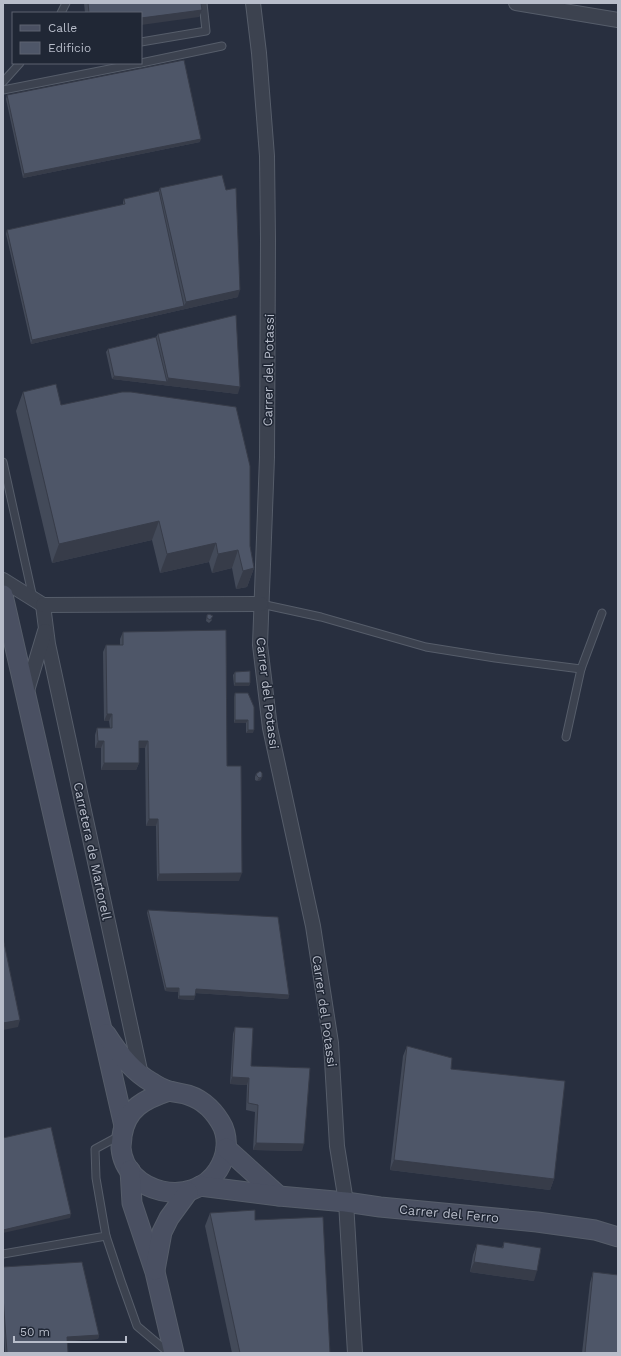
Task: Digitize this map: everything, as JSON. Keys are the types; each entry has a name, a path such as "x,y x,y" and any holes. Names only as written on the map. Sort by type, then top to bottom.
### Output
{"main road":[{"name":"Carretera de Martorell","path":"3,595 101,1026 123,1130 121,1148 125,1163 145,1185 156,1190 166,1192 194,1189"},
{"name":"Carretera de Martorell","path":"101,1026 116,1049 141,1075 152,1083 169,1091 189,1095 206,1105 213,1112 223,1128 226,1137 224,1157 217,1171 212,1177 194,1189 169,1218 162,1232 155,1272"},
{"path":"123,1130 130,1114 143,1102 169,1091"},
{"path":"226,1148 279,1196"},
{"name":"Carretera de Martorell","path":"130,1170 132,1203 155,1272 174,1353"},
{"name":"Carrer del Ferro","path":"194,1189 346,1202 380,1207 536,1222 596,1230 618,1236"}],"street":[{"name":"Carrer del Potassi","path":"253,3 259,53 267,156 268,240 267,457 260,645 270,728 313,926 330,1043 337,1146 346,1202 355,1353"},
{"path":"516,3 618,20"},
{"path":"3,580 38,601 261,604"},
{"name":"Carretera de Martorell","path":"38,601 46,627 48,644 141,1075"},
{"name":"Carretera de Martorell","path":"26,696 46,627"}],"lane":[{"path":"142,42 206,31 203,3"},
{"path":"142,63 222,46"},
{"path":"3,82 19,64"},
{"path":"3,90 135,64"},
{"path":"3,462 38,601"},
{"path":"261,604 321,617 426,647 581,669"},
{"path":"566,738 581,669 602,613"},
{"path":"123,1130 95,1149 96,1178 106,1236 120,1282 137,1326 169,1353"},
{"path":"3,1254 106,1236"}],"building":[{"path":"88,3 201,3 202,10 142,18 142,12 89,12"},
{"path":"184,60 201,139 24,174 7,95"},
{"path":"222,175 226,190 236,188 240,290 186,302 160,188"},
{"path":"159,191 184,306 32,340 7,230 125,204 124,199"},
{"path":"236,315 240,387 168,378 158,334"},
{"path":"156,337 167,382 114,376 108,349"},
{"path":"56,384 61,405 122,392 131,392 236,407 250,466 250,546 254,568 243,571 238,550 218,554 216,543 167,554 159,521 59,544 23,392"},
{"path":"209,614 213,616 210,620 207,618 207,615"},
{"path":"226,630 227,766 241,766 242,873 159,874 158,819 149,819 148,741 139,741 139,763 104,763 104,741 98,741 97,728 112,728 112,714 107,714 106,645 123,645 123,632"},
{"path":"250,671 250,683 235,683 235,672"},
{"path":"235,693 248,693 254,707 254,730 248,730 248,720 235,720"},
{"path":"260,771 262,773 262,777 259,778 256,774"},
{"path":"148,910 278,917 289,995 196,989 195,996 179,996 179,988 166,988"},
{"path":"3,938 20,1020 3,1023"},
{"path":"235,1027 253,1028 251,1066 310,1068 304,1144 256,1143 258,1105 248,1103 249,1078 232,1077"},
{"path":"407,1046 452,1058 451,1069 565,1081 554,1179 394,1160"},
{"path":"51,1127 71,1214 3,1230 3,1138"},
{"path":"255,1210 255,1220 323,1217 330,1353 240,1353 210,1213"},
{"path":"504,1242 541,1248 537,1271 474,1262 477,1244 503,1248"},
{"path":"82,1262 99,1335 67,1337 68,1353 7,1353 3,1296 3,1267"},
{"path":"593,1272 618,1275 618,1353 585,1353"}]}
